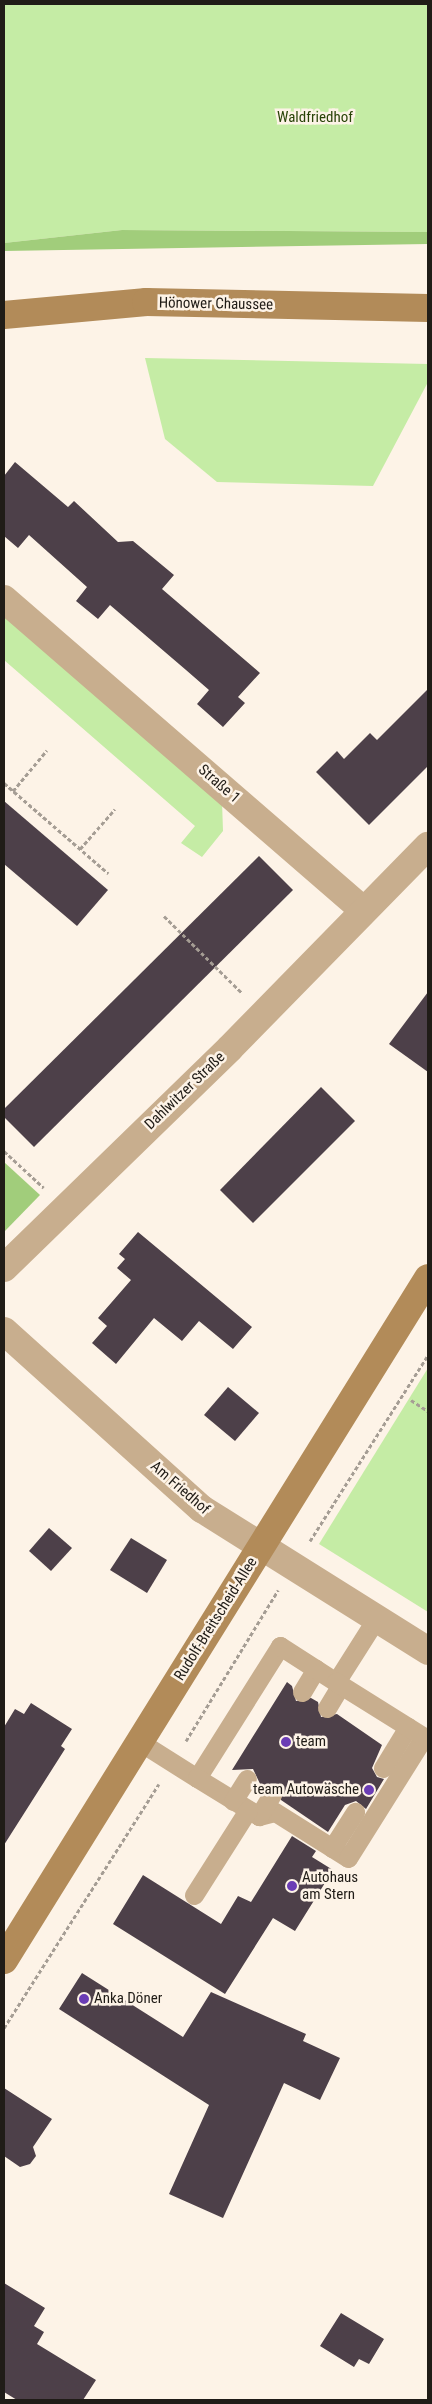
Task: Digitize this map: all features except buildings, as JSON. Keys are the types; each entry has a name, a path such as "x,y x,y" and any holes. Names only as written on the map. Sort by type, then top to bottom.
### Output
{"street":[{"name":"Hönower Chaussee","path":"4,315 146,302 428,308"},
{"name":"Straße 1","path":"4,599 363,910"},
{"path":"363,910 428,846"},
{"name":"Dahlwitzer Straße","path":"4,1268 262,1014 363,910"},
{"name":"Rudolf-Breitscheid-Allee","path":"4,1960 428,1278"},
{"name":"Am Friedhof","path":"4,1330 202,1509 428,1651"}],"lane":[{"path":"327,1708 376,1618"},
{"path":"140,1742 173,1763 197,1778 247,1809 275,1812 348,1858 424,1737 280,1646 197,1778"},
{"path":"302,1692 316,1670"},
{"path":"383,1768 408,1728"},
{"path":"247,1779 247,1809"},
{"path":"194,1895 247,1809 272,1794"},
{"path":"332,1848 355,1812"}],"path":[{"path":"12,791 47,750"},
{"path":"4,783 108,873"},
{"path":"80,849 115,809"},
{"path":"164,916 262,1014"},
{"path":"4,1151 66,1207"},
{"path":"4,2028 173,1763 293,1567 428,1355"},
{"path":"411,1400 428,1411"}],"green space":[{"name":"Waldfriedhof","path":"4,4 428,4 428,232 122,230 4,243"},
{"path":"122,230 428,232 428,244 4,251 4,243"},
{"path":"145,358 428,364 428,382 373,486 217,482 165,439"},
{"path":"4,612 222,801 223,831 202,857 181,843 195,826 4,660"},
{"path":"4,1162 40,1195 4,1232"},
{"path":"428,1368 428,1612 319,1544"}],"place":[{"name":"team","path":"286,1742"},
{"name":"team Autowäsche","path":"369,1790"},
{"name":"Autohaus am Stern","path":"292,1886"},
{"name":"Anka Döner","path":"84,1999"}]}
